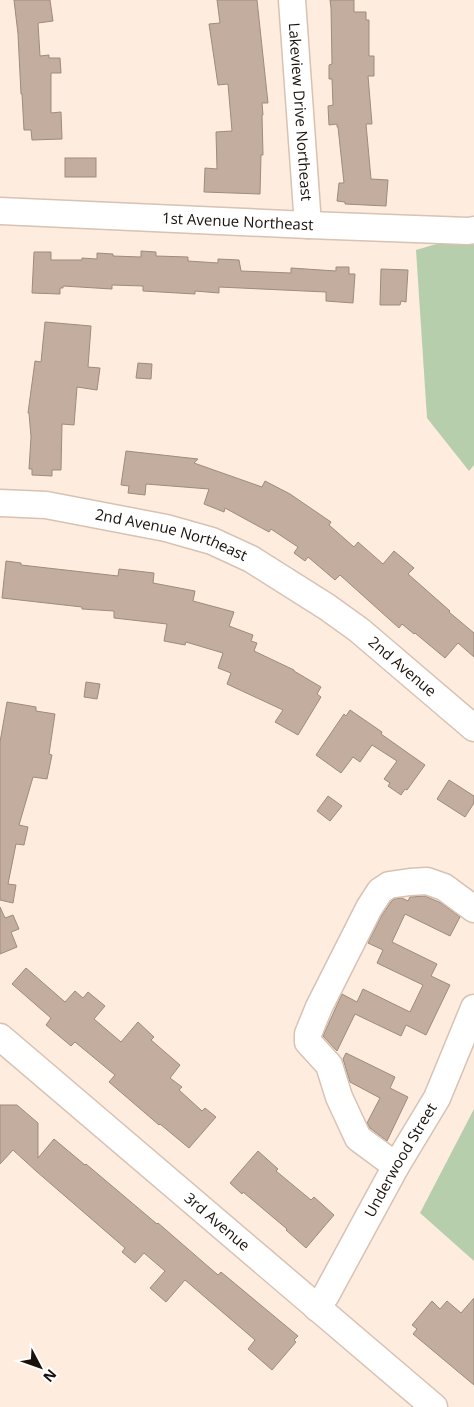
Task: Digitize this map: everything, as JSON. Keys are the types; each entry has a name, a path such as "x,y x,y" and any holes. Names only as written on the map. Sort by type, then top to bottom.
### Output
{"street":[{"name":"Lakeview Drive Northeast","path":"292,0 308,225"},
{"name":"1st Avenue Northeast","path":"0,211 308,225 474,230"},
{"name":"2nd Avenue Northeast","path":"0,503 46,505 166,528 212,541 251,559 328,608"},
{"name":"2nd Avenue","path":"328,608 359,630 474,728"},
{"path":"396,1166 358,1138 339,1097 329,1065 308,1042 308,1034 319,1007 368,908 380,891 389,885 426,881 444,887 474,910"},
{"name":"Underwood Street","path":"317,1308 396,1166 437,1098 474,1008"},
{"name":"3rd Avenue","path":"0,1037 434,1407"}],"green space":[{"path":"474,233 474,465 469,471 427,418 416,250"},
{"path":"474,1109 474,1261 420,1213"}],"building":[{"path":"14,0 50,0 53,21 38,23 40,56 49,55 49,58 60,58 61,73 51,73 51,113 61,112 62,139 32,140 31,130 24,130"},
{"path":"217,0 257,0 268,103 262,103 263,155 261,155 260,194 204,192 205,168 217,169 216,132 232,131 228,84 218,85 209,24 220,23"},
{"path":"330,0 354,0 354,12 366,12 366,20 369,20 369,56 374,56 374,76 368,76 372,124 366,124 371,179 388,180 386,206 345,204 345,202 337,201 339,183 344,183 338,127 337,124 329,125 328,106 333,105 332,79 329,79 329,65 332,64"},
{"path":"65,158 96,158 96,177 65,177"},
{"path":"141,251 156,252 156,256 188,257 188,261 218,263 218,259 239,260 241,271 291,273 291,268 336,271 336,267 349,267 349,274 355,274 353,303 326,301 326,292 219,287 219,293 195,291 195,294 143,291 143,286 112,285 112,289 63,286 63,288 60,288 60,294 32,293 34,252 51,252 51,260 82,260 82,258 97,259 97,253 113,254 113,256 141,257"},
{"path":"381,269 408,270 406,302 401,301 400,305 380,305"},
{"path":"45,322 91,326 88,367 100,368 97,390 77,387 74,425 62,424 61,470 52,470 52,476 32,475 32,469 29,469 31,437 28,413 35,361 41,362"},
{"path":"138,363 152,364 151,379 136,378"},
{"path":"126,451 198,459 194,463 262,487 265,481 290,494 331,522 329,525 354,547 358,542 383,564 394,551 414,568 408,574 474,633 474,657 458,643 445,658 402,624 399,628 340,575 335,580 308,557 305,561 294,553 298,547 271,529 269,532 225,508 224,512 204,504 209,489 146,484 145,495 128,493 129,486 121,485"},
{"path":"6,561 21,563 21,565 118,576 119,569 154,573 153,583 195,591 193,601 234,612 229,626 253,635 251,641 257,643 254,651 294,670 321,687 317,694 321,697 298,735 275,722 283,710 227,684 231,673 218,668 223,653 186,642 185,645 164,641 167,624 114,618 114,611 82,609 82,607 2,598"},
{"path":"86,682 100,684 97,699 84,697"},
{"path":"7,702 36,707 36,711 55,714 49,754 52,755 47,779 33,777 19,825 28,827 24,845 16,844 8,884 16,885 13,903 0,900 0,742"},
{"path":"350,710 425,765 407,790 405,789 401,795 388,786 390,783 384,779 397,761 372,745 360,762 353,757 341,773 316,755 344,714 346,716"},
{"path":"449,780 474,796 474,803 465,817 437,799"},
{"path":"328,796 342,806 330,821 317,811"},
{"path":"425,896 441,903 460,917 450,936 405,914 392,942 437,964 431,976 450,985 426,1035 406,1025 401,1036 355,1014 337,1051 323,1036 342,994 357,1002 363,989 410,1012 423,985 377,963 383,950 368,943 382,915 394,899 402,898 408,901 410,897"},
{"path":"0,907 5,918 13,915 19,929 11,932 17,947 0,954"},
{"path":"26,968 65,1002 75,991 83,998 88,992 105,1006 94,1019 121,1042 138,1022 154,1037 151,1040 180,1065 170,1078 182,1087 179,1090 202,1111 205,1108 216,1117 189,1148 109,1082 115,1075 75,1042 71,1046 46,1025 51,1018 12,984"},
{"path":"346,1053 395,1077 390,1088 408,1097 387,1141 370,1128 367,1123 380,1098 350,1082 343,1059"},
{"path":"0,1105 17,1105 38,1123 38,1158 54,1139 158,1223 218,1275 221,1272 298,1336 294,1340 296,1342 272,1370 248,1349 255,1340 185,1280 166,1302 150,1288 165,1271 144,1253 135,1263 122,1252 125,1248 13,1150 0,1164"},
{"path":"258,1151 278,1169 276,1171 311,1200 314,1197 334,1215 306,1248 287,1229 230,1183"},
{"path":"474,1298 474,1385 413,1334 417,1329 412,1325 432,1301 440,1309 447,1301 461,1313"}]}
